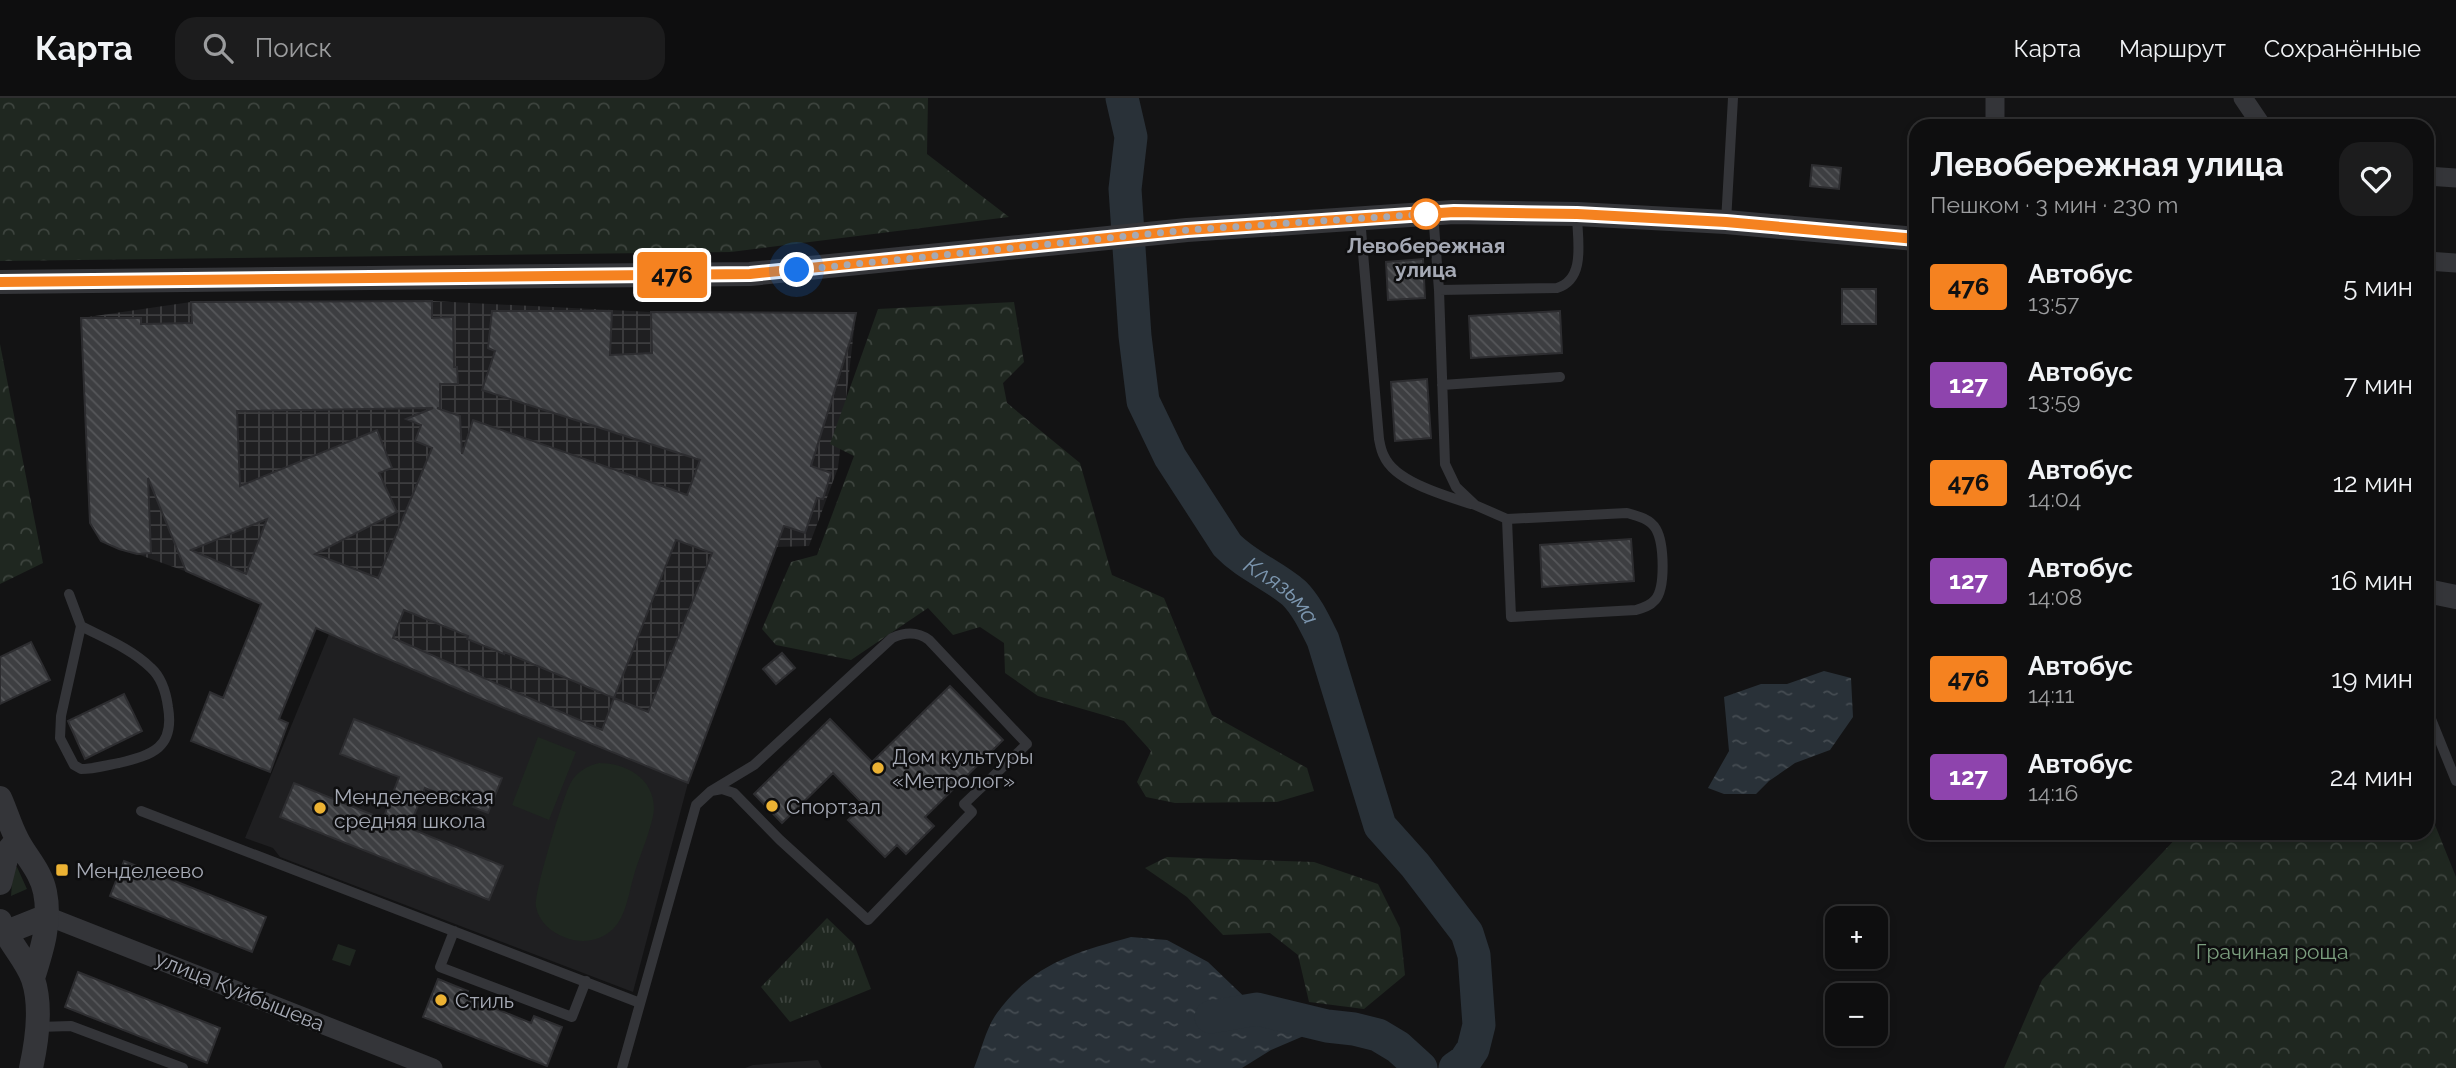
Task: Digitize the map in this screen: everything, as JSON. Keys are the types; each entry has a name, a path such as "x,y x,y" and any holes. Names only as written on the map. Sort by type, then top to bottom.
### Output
{"street":[{"path":"1995,98 1995,119"},
{"path":"2243,98 2257,119"},
{"path":"2434,176 2456,178"},
{"path":"0,282 750,274 1187,230 1433,213 1577,214 1726,222 1909,238"},
{"path":"2434,261 2456,263"},
{"path":"2434,592 2456,597"},
{"path":"0,798 45,892 47,916 44,943 33,978 37,1027 31,1068"},
{"path":"0,883 8,851 18,840"},
{"path":"33,978 1,929 47,916"},
{"name":"улица Куйбышева","path":"47,916 433,1068"}],"lane":[{"path":"1726,222 1733,98"},
{"path":"1433,213 1439,290 1444,464 1456,486 1475,505"},
{"path":"1439,290 1557,288 1567,285 1578,261 1577,214"},
{"path":"1360,217 1379,439 1384,458 1400,473 1426,490 1475,505 1507,519 1628,513 1645,519 1656,529 1660,544 1662,579 1656,599 1647,607 1636,610 1511,617 1507,519"},
{"path":"1442,385 1560,377"},
{"path":"69,594 81,626 61,716 60,738 74,765 81,769 148,756 161,747 168,732 169,712 165,690 152,669 135,654 81,626"},
{"path":"622,1068 696,805 711,791 754,765 892,638 901,634 921,634 929,640 1027,744 964,804 972,812 868,920 780,840 734,793 722,789 711,791"},
{"path":"2434,726 2456,781"},
{"path":"141,811 640,1003"},
{"path":"454,931 440,967 560,1013 572,1017 586,981"},
{"path":"37,1027 71,1026 183,1068"}],"shaded area":[{"path":"432,301 651,312 856,313 838,468 809,546 776,547 688,783 475,696 193,574 101,541 90,523 81,318 191,302"},
{"path":"329,634 688,783 633,992 280,857 273,848 245,838"},
{"path":"818,1060 822,1068 745,1068 753,1065"}],"green space":[{"path":"0,98 928,98 927,154 1009,217 731,252 0,261"},
{"path":"1014,302 1024,362 1003,383 1007,403 1080,463 1112,575 1164,598 1212,715 1307,768 1314,791 1277,802 1175,803 1146,797 1137,782 1151,751 1124,721 1038,696 1005,673 1004,643 980,627 953,635 928,608 851,660 776,645 762,629 791,562 817,555 854,456 830,444 878,309"},
{"path":"0,344 43,563 0,584"},
{"path":"538,737 576,752 549,820 512,805"},
{"path":"599,763 619,766 637,774 649,789 654,809 621,918 613,929 602,937 577,941 559,935 546,926 536,907 536,899 549,846 570,784 582,770"},
{"name":"Грачиная роща","path":"2434,822 2456,877 2456,1068 2004,1068 2042,980 2174,840 2434,840"},
{"path":"1167,857 1314,862 1378,884 1400,928 1405,975 1364,1009 1309,1002 1298,955 1270,933 1223,935 1187,897 1145,868"},
{"path":"17,867 27,889 11,896 13,868"},
{"path":"827,918 854,944 871,989 790,1022 761,987"},
{"path":"338,944 356,950 350,966 332,960"}],"water":[{"path":"1824,671 1851,678 1853,717 1830,750 1795,763 1756,794 1724,794 1708,788 1729,751 1724,697 1761,684 1787,684"},
{"path":"1131,937 1167,940 1208,962 1257,1009 1327,1026 1271,1050 1242,1068 974,1068 993,1019 1026,982 1056,962"}],"building":[{"path":"1812,165 1841,168 1839,189 1810,186"},
{"path":"1423,259 1425,298 1388,300 1386,262"},
{"path":"1842,289 1876,289 1876,324 1842,324"},
{"path":"432,301 432,318 453,317 454,367 457,367 458,384 440,384 440,408 437,408 460,416 462,454 473,420 687,495 700,460 482,390 495,351 488,348 492,311 612,311 610,355 652,353 651,312 856,313 851,338 811,466 831,473 823,499 817,498 805,533 784,526 688,783 316,628 279,719 288,723 270,772 191,741 210,692 223,698 261,604 186,571 148,478 151,553 137,554 101,541 90,523 81,318 141,318 141,324 192,323 191,302","holes":["433,408 406,419 421,425 415,441 432,448 378,578 315,554 397,512 379,473 392,468 377,430 240,486 237,411","267,519 246,574 191,550","676,540 712,553 648,712 614,698","404,610 468,636 467,639 614,698 602,730 393,638"]},
{"path":"1560,311 1562,353 1471,358 1469,316"},
{"path":"1427,379 1431,438 1395,441 1391,382"},
{"path":"1631,539 1634,581 1542,587 1540,545"},
{"path":"31,642 50,680 0,704 0,657"},
{"path":"782,653 795,668 776,684 763,669"},
{"name":"Дом культуры «Метролог»","path":"950,686 1003,740 925,817 934,826 906,854 897,845 885,857 848,820 864,805 833,773 782,823 754,794 830,719 872,762"},
{"path":"124,694 142,731 85,759 68,721"},
{"name":"Менделеевская средняя школа","path":"354,719 502,778 488,813 425,788 409,828 503,866 489,900 280,817 294,783 383,819 399,777 340,754"},
{"path":"124,861 266,917 252,952 110,896"},
{"path":"78,972 220,1028 207,1063 65,1007"},
{"path":"438,979 468,991 466,997 531,1023 534,1016 562,1027 547,1066 423,1017"}],"waterway":[{"name":"Клязьма","path":"1122,98 1131,137 1125,189 1135,336 1143,401 1170,457 1227,545 1294,593 1307,609 1323,640 1380,826 1415,865 1467,933 1474,955 1479,1025 1473,1049 1465,1061 1455,1068"},
{"name":"Клязьма","path":"1211,1017 1257,1009 1327,1026 1354,1029 1378,1035 1398,1047 1421,1068"}],"bus line":[{"name":"476","path":"0,282 750,274 1187,230 1454,212 1577,214 1726,222 1909,237"}],"place":[{"name":"Левобережная улица","path":"1426,214"},
{"name":"Дом культуры «Метролог»","path":"878,768"},
{"name":"Спортзал","path":"772,806"},
{"name":"Менделеевская средняя школа","path":"320,808"},
{"name":"Менделеево","path":"62,870"},
{"name":"Стиль","path":"441,1000"}],"route":[{"path":"797,270 1187,230 1426,214"}]}
